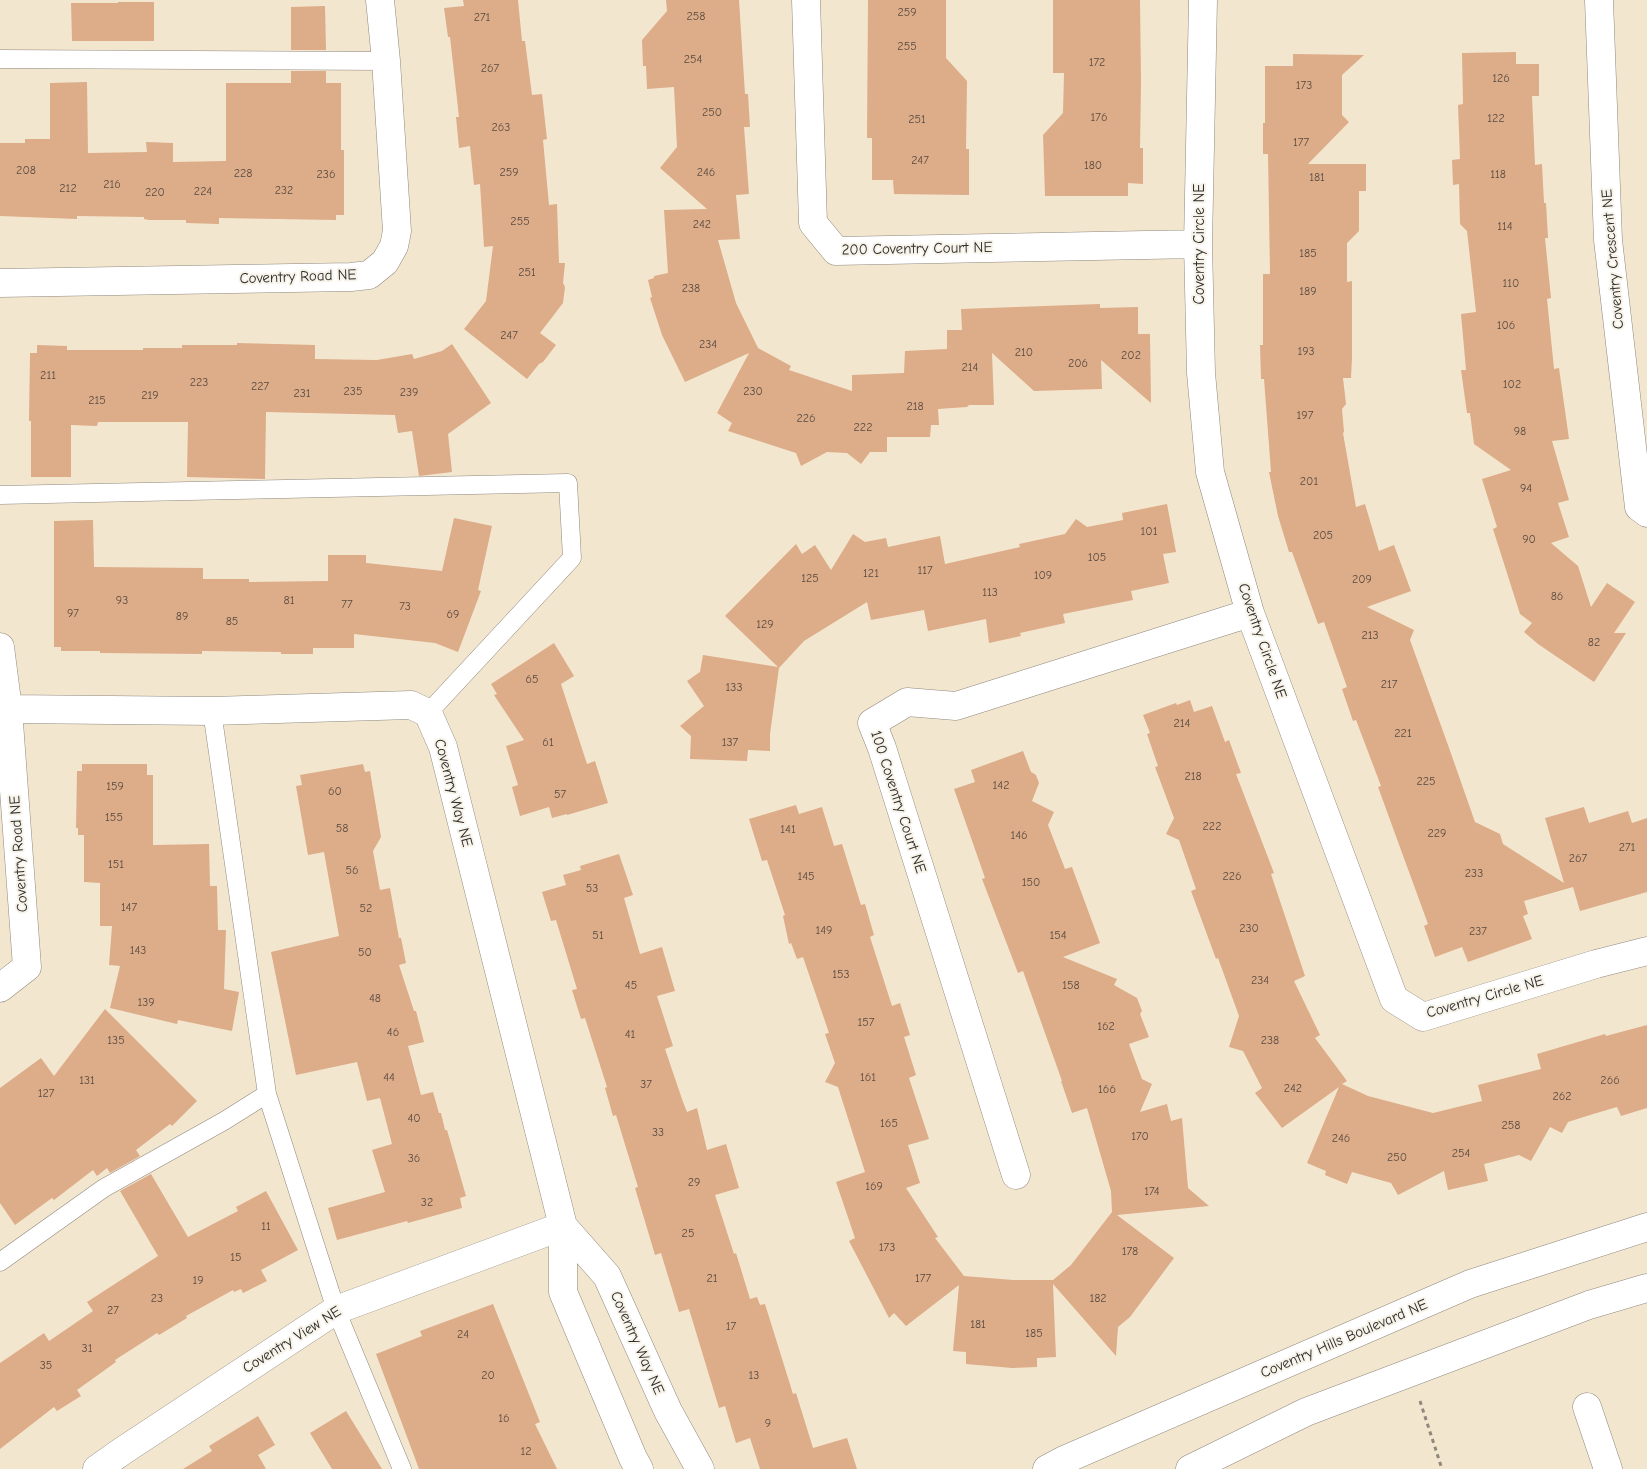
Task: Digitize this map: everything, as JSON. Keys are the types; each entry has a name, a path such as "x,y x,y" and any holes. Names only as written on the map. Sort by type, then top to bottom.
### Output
{"street":[{"name":"Coventry Road NE","path":"0,283 351,277 369,275 385,262 394,246 397,230 386,60 380,0"},
{"name":"200 Coventry Court NE","path":"806,0 813,223 836,251 1198,244"},
{"name":"Coventry Circle NE","path":"1203,0 1198,244 1201,373 1210,472 1250,613 1394,998 1423,1017 1596,964 1647,951"},
{"name":"Coventry Crescent NE","path":"1599,0 1608,240 1639,507 1647,513"},
{"name":"100 Coventry Court NE","path":"1016,1175 882,748 872,723 907,702 956,706 1250,613"},
{"name":"Coventry Road NE","path":"0,647 8,709 27,967 0,988"},
{"path":"8,709 212,711 411,705 428,713"},
{"name":"Coventry Way NE","path":"428,713 445,757 563,1226 562,1292 633,1458 640,1469"},
{"name":"Coventry Way NE","path":"563,1226 607,1276 668,1411 700,1469"},
{"name":"Coventry View NE","path":"97,1469 126,1460 336,1310 563,1226"},
{"name":"Coventry Hills Boulevard NE","path":"1035,1469 1056,1464 1470,1284 1647,1227"},
{"path":"1190,1469 1306,1412 1589,1305 1647,1288"},
{"path":"1587,1407 1608,1469"}],"lane":[{"path":"0,59 386,60"},
{"path":"0,495 568,482 572,558 428,713"},
{"path":"212,711 267,1094 336,1310 402,1469"},
{"path":"0,1262 104,1188 224,1121 267,1094"}],"path":[{"path":"1411,1372 1442,1469"}],"building":[{"path":"463,0 518,0 522,41 525,41 532,95 542,94 547,139 543,140 549,205 557,204 559,263 565,263 563,283 565,287 563,303 540,333 556,345 527,379 464,329 486,301 493,246 484,247 480,184 474,185 470,146 459,148 456,117 459,117 450,37 448,37 444,8 464,6"},
{"path":"666,0 739,0 745,94 748,94 750,127 744,127 749,194 736,195 740,239 718,240 736,303 758,348 791,366 789,370 852,391 852,375 904,373 905,351 947,349 947,330 962,330 961,309 1100,304 1100,308 1138,307 1138,334 1150,334 1151,403 1101,360 1102,389 1034,391 992,353 994,405 969,405 967,407 938,409 939,425 931,425 930,437 887,437 887,452 870,452 861,464 847,453 827,452 801,466 796,453 728,431 732,423 717,413 749,353 685,382 662,335 650,298 652,297 648,280 654,278 654,276 668,273 664,210 707,209 660,168 677,147 674,87 647,89 646,66 643,66 642,40 667,11"},
{"path":"868,0 946,0 946,58 967,81 966,149 969,149 969,195 894,194 893,180 872,180 872,138 867,138"},
{"path":"1053,0 1140,0 1140,148 1143,148 1143,184 1128,183 1128,196 1045,196 1043,135 1063,113 1064,73 1053,73"},
{"path":"154,2 154,41 72,41 71,3"},
{"path":"325,6 326,50 291,50 291,7"},
{"path":"1516,52 1516,64 1539,64 1539,96 1532,96 1535,165 1542,164 1548,238 1545,238 1551,298 1547,299 1554,369 1559,368 1569,439 1552,441 1569,500 1558,503 1569,537 1551,543 1578,566 1591,607 1607,583 1635,602 1614,633 1626,633 1594,682 1538,644 1524,632 1532,623 1520,614 1493,529 1497,527 1482,479 1511,470 1474,444 1470,413 1467,413 1461,370 1466,370 1461,314 1476,312 1467,231 1460,224 1459,184 1453,185 1452,160 1460,159 1458,105 1463,104 1462,53"},
{"path":"1293,54 1364,55 1342,75 1342,115 1349,122 1308,164 1366,164 1366,191 1359,191 1359,231 1347,243 1347,282 1352,281 1352,358 1351,378 1343,378 1346,404 1342,409 1343,433 1356,507 1365,504 1379,551 1394,545 1411,591 1367,607 1414,630 1410,640 1475,822 1500,834 1503,844 1564,883 1545,818 1584,807 1589,823 1628,811 1632,823 1647,818 1647,892 1580,911 1573,887 1524,901 1528,914 1523,916 1532,939 1468,962 1462,947 1435,957 1424,926 1428,924 1378,787 1381,786 1356,720 1353,721 1342,689 1347,687 1324,622 1318,624 1292,552 1289,552 1278,516 1269,472 1271,472 1264,379 1261,379 1260,345 1263,345 1263,274 1270,274 1268,154 1263,154 1265,66 1293,66"},
{"path":"291,71 326,71 326,83 341,83 341,150 344,150 344,215 336,215 336,220 219,218 219,224 186,223 186,220 149,220 144,219 144,217 77,216 77,219 0,216 0,143 25,143 25,139 50,139 50,83 87,82 88,153 147,152 146,142 173,143 173,162 226,161 226,83 291,83"},
{"path":"237,343 315,345 315,359 377,360 412,354 414,359 442,351 452,344 491,403 448,434 452,472 419,476 412,431 398,433 395,415 266,412 265,479 187,477 188,422 98,422 97,426 71,425 71,477 31,477 31,421 29,421 30,353 37,353 37,345 67,346 67,350 143,350 143,348 182,348 182,345 237,345"},
{"path":"1167,504 1176,552 1163,554 1169,583 1131,591 1133,600 1063,614 1065,623 1020,633 1021,636 989,643 986,619 928,631 924,610 871,620 867,602 804,641 779,668 770,734 770,751 748,750 747,761 690,759 691,736 680,726 704,706 687,681 700,672 703,655 778,667 725,616 796,544 802,554 815,545 831,570 853,534 865,542 886,538 888,547 940,536 945,564 1020,547 1019,544 1065,534 1076,519 1087,527 1123,520 1122,513"},
{"path":"454,518 492,526 478,590 481,591 458,652 435,643 354,634 354,648 313,648 313,654 202,651 202,654 100,653 100,651 61,651 61,647 54,647 54,521 93,520 94,567 203,568 203,579 249,579 249,582 328,581 328,555 366,555 366,563 442,571"},
{"path":"554,643 574,676 561,684 587,764 595,761 608,803 552,818 549,807 520,816 512,787 518,785 506,746 524,740 494,695 497,694 491,684"},
{"path":"1190,700 1194,712 1212,706 1225,742 1229,740 1241,773 1236,774 1274,873 1271,874 1305,976 1294,981 1320,1035 1315,1038 1347,1081 1342,1084 1368,1096 1433,1113 1482,1101 1478,1085 1541,1069 1537,1054 1605,1034 1606,1036 1647,1025 1647,1108 1621,1116 1617,1107 1568,1122 1562,1133 1550,1127 1531,1161 1519,1155 1484,1164 1488,1181 1448,1190 1444,1171 1398,1195 1391,1183 1352,1172 1347,1184 1325,1175 1326,1171 1307,1163 1339,1087 1282,1128 1255,1093 1262,1088 1243,1051 1229,1047 1239,1016 1191,891 1196,889 1179,840 1166,834 1174,818 1155,767 1158,766 1147,734 1150,733 1143,715"},
{"path":"1023,751 1031,772 1036,775 1039,783 1032,801 1054,812 1048,825 1065,869 1072,867 1100,943 1063,957 1117,979 1114,985 1137,998 1142,1011 1140,1014 1149,1037 1129,1044 1142,1079 1152,1084 1140,1112 1167,1104 1171,1121 1182,1118 1188,1188 1209,1206 1117,1215 1174,1258 1130,1317 1118,1327 1116,1356 1053,1284 1056,1357 1037,1358 1037,1367 1012,1368 966,1364 966,1352 953,1351 959,1285 906,1326 894,1313 889,1318 849,1241 855,1238 836,1182 865,1172 838,1087 825,1082 835,1063 825,1034 829,1033 803,957 797,959 791,943 789,944 783,916 785,915 767,860 762,861 749,819 796,805 799,814 822,807 834,846 842,844 861,905 865,904 874,935 870,937 892,1006 900,1003 910,1035 904,1037 916,1075 909,1078 929,1139 908,1145 920,1183 906,1188 938,1237 935,1238 964,1276 1013,1280 1053,1280 1071,1265 1112,1212 1111,1191 1087,1108 1072,1113 1023,971 1018,973 982,879 985,878 954,789 975,782 971,770"},
{"path":"82,764 147,764 147,775 153,775 153,845 209,844 210,886 217,886 218,930 226,930 224,989 239,992 232,1031 178,1020 177,1024 110,1008 120,966 109,965 112,926 100,926 100,883 84,882 84,835 78,835 78,828 76,828 77,771 82,771"},
{"path":"363,764 365,772 370,771 381,837 373,851 380,890 390,888 399,938 401,938 406,963 399,965 414,1011 416,1011 424,1042 408,1046 421,1095 433,1092 445,1130 447,1130 466,1196 460,1198 462,1208 337,1240 328,1208 385,1192 372,1150 392,1144 380,1098 367,1101 357,1062 296,1075 271,952 339,936 324,852 308,855 296,786 302,785 300,775"},
{"path":"619,854 633,895 624,898 640,954 662,947 675,991 657,996 673,1046 665,1049 683,1102 687,1112 697,1108 707,1150 726,1144 739,1188 715,1195 750,1299 757,1297 760,1305 765,1304 793,1394 796,1393 813,1448 847,1438 857,1469 760,1469 750,1438 736,1443 725,1406 719,1408 689,1309 679,1312 661,1253 655,1255 635,1188 638,1187 616,1115 613,1116 605,1088 607,1087 585,1018 581,1019 572,990 577,989 556,920 551,921 542,892 566,885 563,875 581,870 580,866"},
{"path":"105,1009 197,1101 172,1126 170,1124 136,1150 140,1156 110,1173 107,1168 97,1176 93,1170 54,1200 52,1198 15,1225 0,1203 0,1088 41,1058 54,1076"},
{"path":"151,1174 188,1237 238,1211 236,1207 266,1191 298,1250 261,1270 267,1281 243,1293 241,1289 234,1292 233,1290 186,1316 187,1318 159,1335 157,1333 115,1360 116,1362 77,1390 81,1396 57,1411 54,1407 0,1449 0,1363 44,1333 49,1341 93,1311 87,1302 158,1256 120,1191"},
{"path":"493,1304 540,1422 535,1424 557,1469 419,1469 376,1354 422,1336 420,1331"},
{"path":"346,1411 382,1469 332,1469 310,1433"},
{"path":"258,1416 275,1445 258,1455 266,1469 183,1469 212,1451 209,1446"}]}
